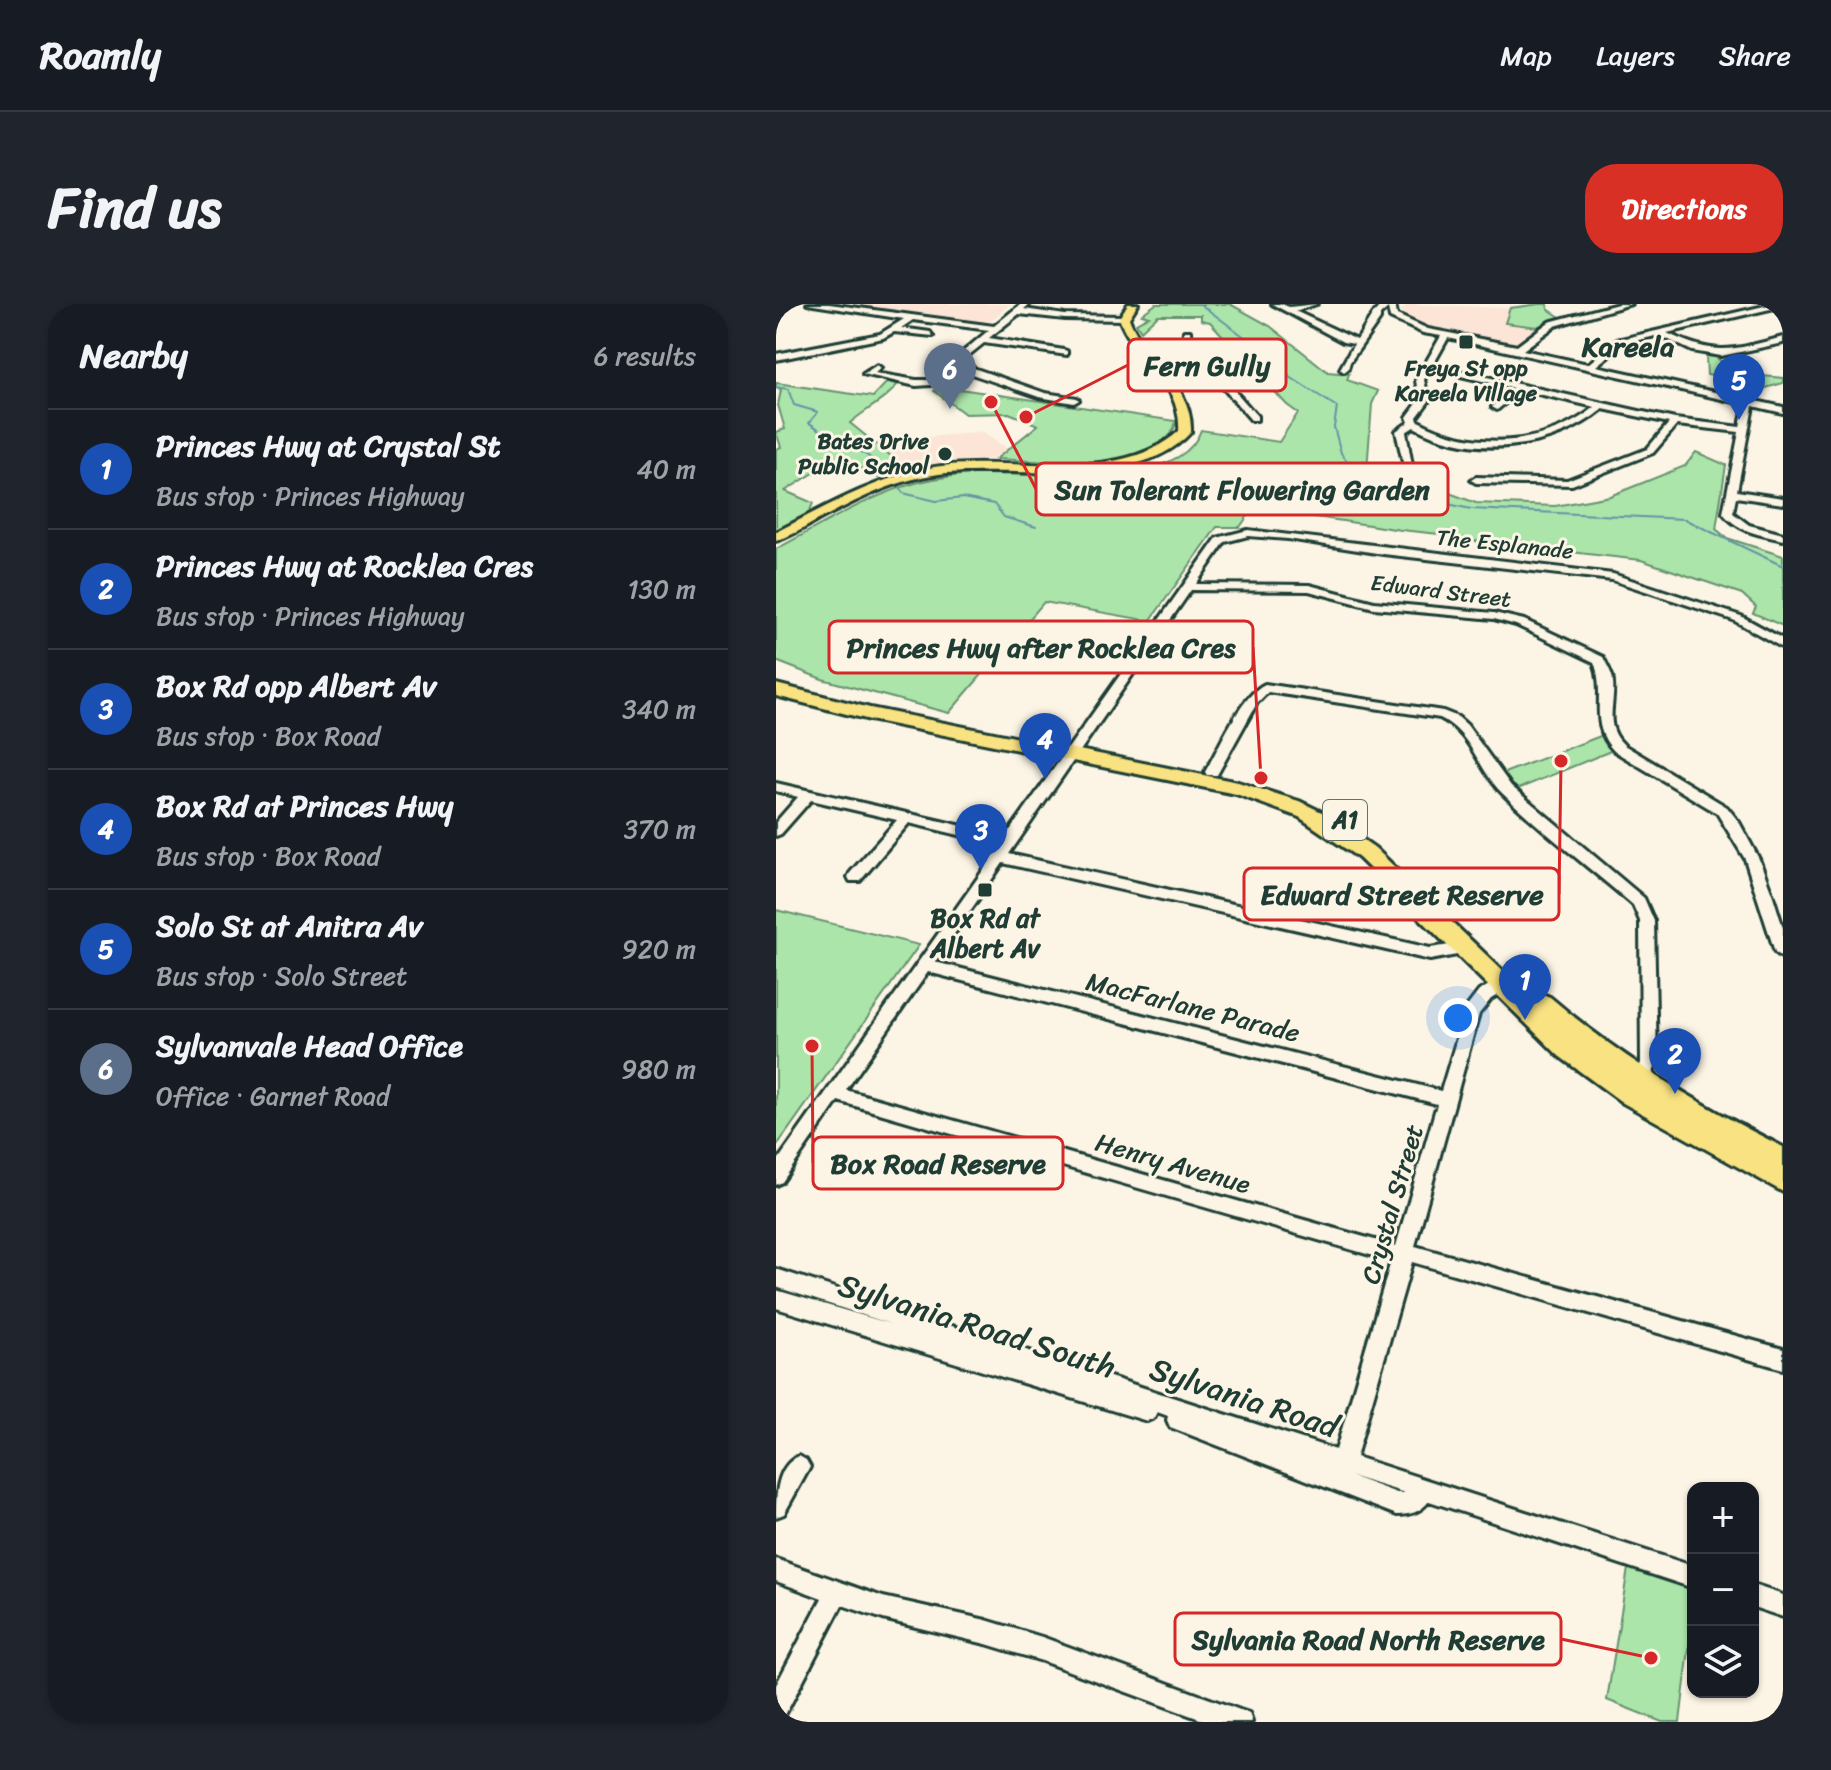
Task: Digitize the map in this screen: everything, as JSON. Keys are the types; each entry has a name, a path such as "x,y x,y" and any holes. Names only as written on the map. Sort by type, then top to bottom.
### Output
{"highway":[{"name":"A1","path":"776,677 865,703 1238,788 1298,806 1340,831 1367,853 1463,949 1508,981"},
{"name":"A1","path":"776,690 870,714 1072,752 1212,772 1281,790 1352,824 1378,845 1508,981 1568,1049 1783,1180"},
{"name":"A1","path":"1638,1089 1783,1160"}],"main road":[{"path":"776,537 877,487 914,475 975,466 1119,464 1163,452 1180,438 1186,423 1175,390 1167,377 1127,329 1124,318 1133,304"}],"street":[{"path":"811,304 850,306 996,329"},
{"path":"877,368 867,374 928,383 1026,304"},
{"path":"1276,304 1346,340 1359,343"},
{"path":"1288,310 1313,304"},
{"path":"1344,369 1376,319 1397,304"},
{"path":"1517,350 1552,324 1627,304"},
{"path":"1587,367 1616,344 1783,304"},
{"path":"1103,318 1110,306"},
{"path":"1391,309 1412,327 1445,336 1783,410"},
{"path":"1017,311 1124,318"},
{"path":"892,332 912,317"},
{"path":"1080,331 1083,317"},
{"path":"892,332 898,343"},
{"path":"776,357 805,356 839,344 892,332 930,334"},
{"path":"1187,333 1187,341 1254,418"},
{"path":"1660,333 1697,352 1709,354 1783,340"},
{"path":"1445,336 1419,385 1423,404 1412,417 1414,423 1454,440 1524,443 1586,421 1601,406"},
{"path":"830,337 839,344"},
{"path":"983,340 1064,353"},
{"path":"1764,344 1783,354"},
{"path":"954,365 981,371 1034,394 1074,400"},
{"path":"1428,366 1675,422 1743,430"},
{"path":"1167,377 1212,370"},
{"path":"1497,407 1519,387"},
{"path":"1749,403 1728,513 1734,521 1783,537"},
{"path":"1476,480 1568,483 1650,451 1675,422"},
{"path":"1407,465 1401,431 1414,423"},
{"path":"1734,494 1783,501"},
{"name":"The Esplanade","path":"1188,587 1214,546 1233,535 1256,533 1383,551 1586,572 1646,585 1737,618 1783,644"},
{"path":"776,1177 1188,587"},
{"name":"Edward Street","path":"1188,587 1309,588 1374,605 1508,618 1593,656 1605,671 1605,727 1609,738 1619,748 1722,810 1734,824 1759,875 1783,952"},
{"path":"1212,772 1252,701 1265,688 1454,718 1462,724 1488,768 1506,789 1639,902 1647,921 1649,1063 1638,1089"},
{"path":"776,787 1010,842"},
{"path":"776,831 807,795"},
{"path":"855,877 906,818"},
{"path":"1000,857 1420,952 1444,954 1463,949"},
{"name":"MacFarlane Parade","path":"924,965 1448,1100"},
{"name":"Crystal Street","path":"1343,1464 1472,1012 1478,1002 1508,981"},
{"name":"Henry Avenue","path":"834,1093 1783,1359"},
{"name":"Sylvania Road","path":"776,1278 1687,1575"},
{"name":"Sylvania Road South","path":"776,1299 1172,1418 1397,1504 1417,1502 1424,1490"},
{"path":"776,1506 799,1467"},
{"path":"776,1570 836,1594 1042,1649 1240,1722"},
{"path":"776,1709 836,1594"},
{"path":"1759,1598 1783,1606"}],"shaded area":[{"path":"865,304 1011,304 990,321 982,322 867,307"},
{"path":"1408,304 1510,308 1505,323 1537,327 1513,345 1505,345 1415,323 1401,311"},
{"name":"Bates Drive Public School","path":"982,432 1009,450 996,459 907,469 873,442"}],"green space":[{"path":"1156,304 1230,304 1270,326 1328,372 1349,374 1347,380 1378,391 1372,404 1367,470 1370,479 1428,485 1476,503 1555,506 1610,496 1685,466 1696,452 1726,465 1716,529 1727,538 1783,556 1783,626 1753,613 1756,607 1742,594 1641,560 1474,541 1442,534 1252,510 1240,527 1217,527 1150,621 1044,602 949,713 822,679 776,661 776,549 882,495 919,482 960,475 1100,475 1134,471 1164,464 1187,450 1201,430 1279,442 1298,413 1210,322 1201,320 1201,315 1158,315 1141,331 1136,323 1149,316 1142,314"},
{"path":"1547,304 1548,309 1560,317 1537,327 1505,323 1510,308"},
{"path":"1706,356 1715,357 1741,374 1783,378 1783,383 1766,388 1707,375"},
{"path":"887,382 898,384 850,423 907,469 879,478 859,468 835,466 817,471 785,491 813,503 809,513 776,531 776,449 781,447 776,432 785,429 778,405 781,390 776,388 776,383 873,397"},
{"path":"940,386 1176,421 1167,439 1150,451 1126,458 1069,462 996,459 1038,425 1009,413 965,414 934,391"},
{"path":"1603,735 1613,750 1513,791 1499,775"},
{"path":"776,910 919,945 776,1147"},
{"path":"1629,1562 1687,1583 1687,1665 1680,1722 1662,1722 1607,1700"}],"waterway":[{"path":"1200,304 1254,344 1268,363 1337,407 1334,427 1341,453 1357,474 1416,497 1471,509 1684,519 1783,566"},
{"path":"776,387 788,389 794,405 818,412 809,423 866,455 892,475"},
{"path":"897,483 903,493 936,501 963,498 994,504 1004,517 1036,527"},
{"path":"1269,505 1345,508 1412,497"}],"place":[{"name":"Freya St opp Kareela Village","path":"1466,342"},
{"name":"Sun Tolerant Flowering Garden","path":"991,402"},
{"name":"Sylvanvale Head Office","path":"950,409"},
{"name":"Fern Gully","path":"1026,417"},
{"name":"Solo St at Anitra Av","path":"1739,420"},
{"name":"Bates Drive Public School","path":"945,454"},
{"name":"Edward Street Reserve","path":"1561,761"},
{"name":"Princes Hwy after Rocklea Cres","path":"1261,778"},
{"name":"Box Rd at Princes Hwy","path":"1045,779"},
{"name":"Box Rd opp Albert Av","path":"981,870"},
{"name":"Box Rd at Albert Av","path":"985,890"},
{"name":"Princes Hwy at Crystal St","path":"1525,1020"},
{"name":"Box Road Reserve","path":"812,1046"},
{"name":"Princes Hwy at Rocklea Cres","path":"1675,1094"},
{"name":"Sylvania Road North Reserve","path":"1651,1658"}],"district":[{"name":"Kareela","path":"1628,346"}]}
